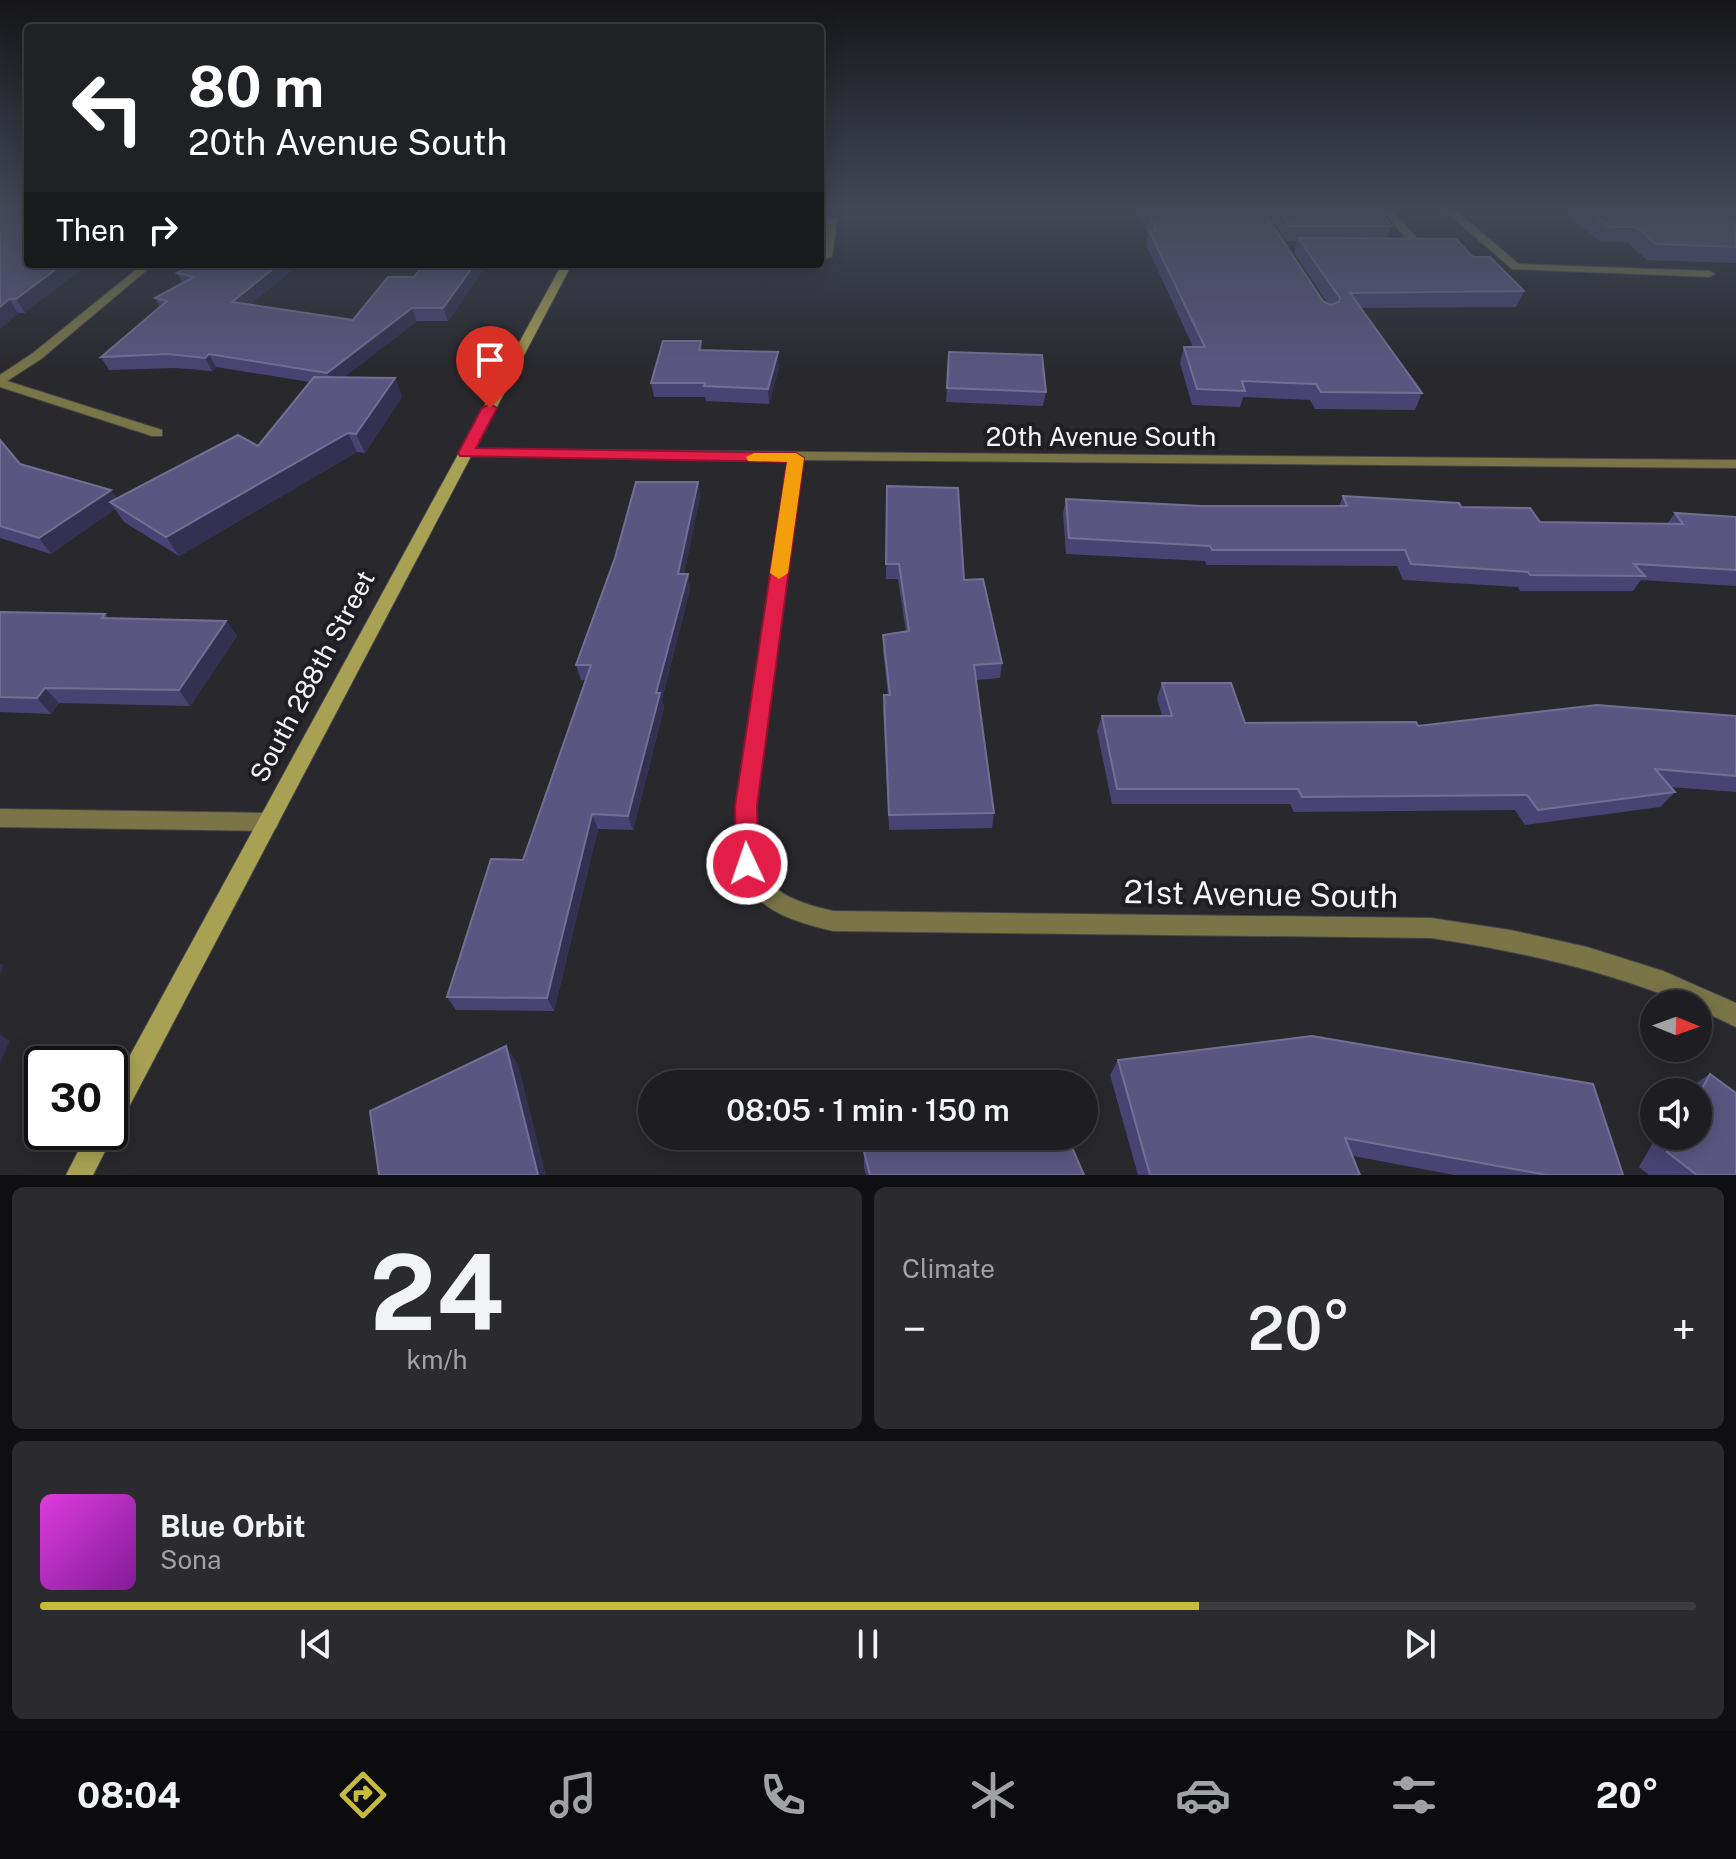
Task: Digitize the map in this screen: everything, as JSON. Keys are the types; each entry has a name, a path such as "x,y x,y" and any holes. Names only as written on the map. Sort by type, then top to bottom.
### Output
{"main road":[{"name":"South 288th Street","path":"128,1084 565,268"},
{"path":"79,1175 92,1150"}],"street":[{"path":"1512,264 1516,267 1710,274"},
{"path":"0,381 37,356 144,268"},
{"path":"0,381 157,433"},
{"name":"20th Avenue South","path":"465,453 1736,464"},
{"name":"21st Avenue South","path":"796,458 746,806 747,864 775,904 798,915 833,921 1431,928 1583,956 1668,985 1736,1015"},
{"path":"0,818 269,822"}],"building":[{"path":"0,264 24,264 24,268 58,268 16,299 9,299 0,307"},
{"path":"1165,264 1298,264 1323,301 1330,305 1339,302 1340,298 1316,264 1497,264 1524,291 1350,293 1422,393 1321,392 1316,384 1242,381 1245,391 1197,389 1184,347 1205,347"},
{"path":"184,268 274,268 232,302 353,320 388,277 414,277 421,268 472,268 443,308 412,308 327,373 209,354 205,358 168,354 101,357 167,301 155,298 194,277 177,273"},
{"path":"663,341 701,341 699,350 778,352 768,389 704,386 705,383 651,383"},
{"path":"949,352 1042,355 1046,392 947,388"},
{"path":"314,377 395,378 356,434 348,433 166,537 110,502 238,435 258,446"},
{"path":"0,440 20,464 111,490 39,538 0,526"},
{"path":"636,482 698,482 678,574 688,574 656,693 660,693 628,816 592,814 547,998 447,997 491,859 523,860 591,665 576,665 615,558"},
{"path":"887,486 958,488 964,580 983,579 1002,663 974,665 994,813 889,815 884,695 890,695 883,635 909,631 899,564 886,564"},
{"path":"1343,496 1459,503 1461,507 1530,508 1540,522 1683,524 1675,513 1736,517 1736,570 1634,564 1645,576 1530,575 1528,572 1411,564 1405,550 1212,550 1210,546 1069,538 1066,499 1202,506 1347,506"},
{"path":"0,612 226,621 179,690 45,688 37,698 0,697"},
{"path":"1162,683 1231,683 1245,723 1416,722 1418,726 1597,705 1736,716 1736,776 1655,769 1675,792 1538,810 1527,795 1302,797 1298,789 1117,789 1102,716 1172,716"},
{"path":"1312,1036 1593,1084 1623,1175 1547,1175 1345,1138 1360,1175 1150,1175 1118,1060"},
{"path":"506,1046 538,1175 379,1175 370,1111"},
{"path":"1710,1074 1736,1093 1736,1175 1697,1175 1667,1152 1712,1150 1712,1078 1708,1078"},
{"path":"1073,1150 1084,1175 870,1175 864,1152"}],"slow traffic":[{"path":"754,457 796,458 779,573"}],"route":[{"path":"490,408 465,453 796,458 746,806 747,864"}]}
